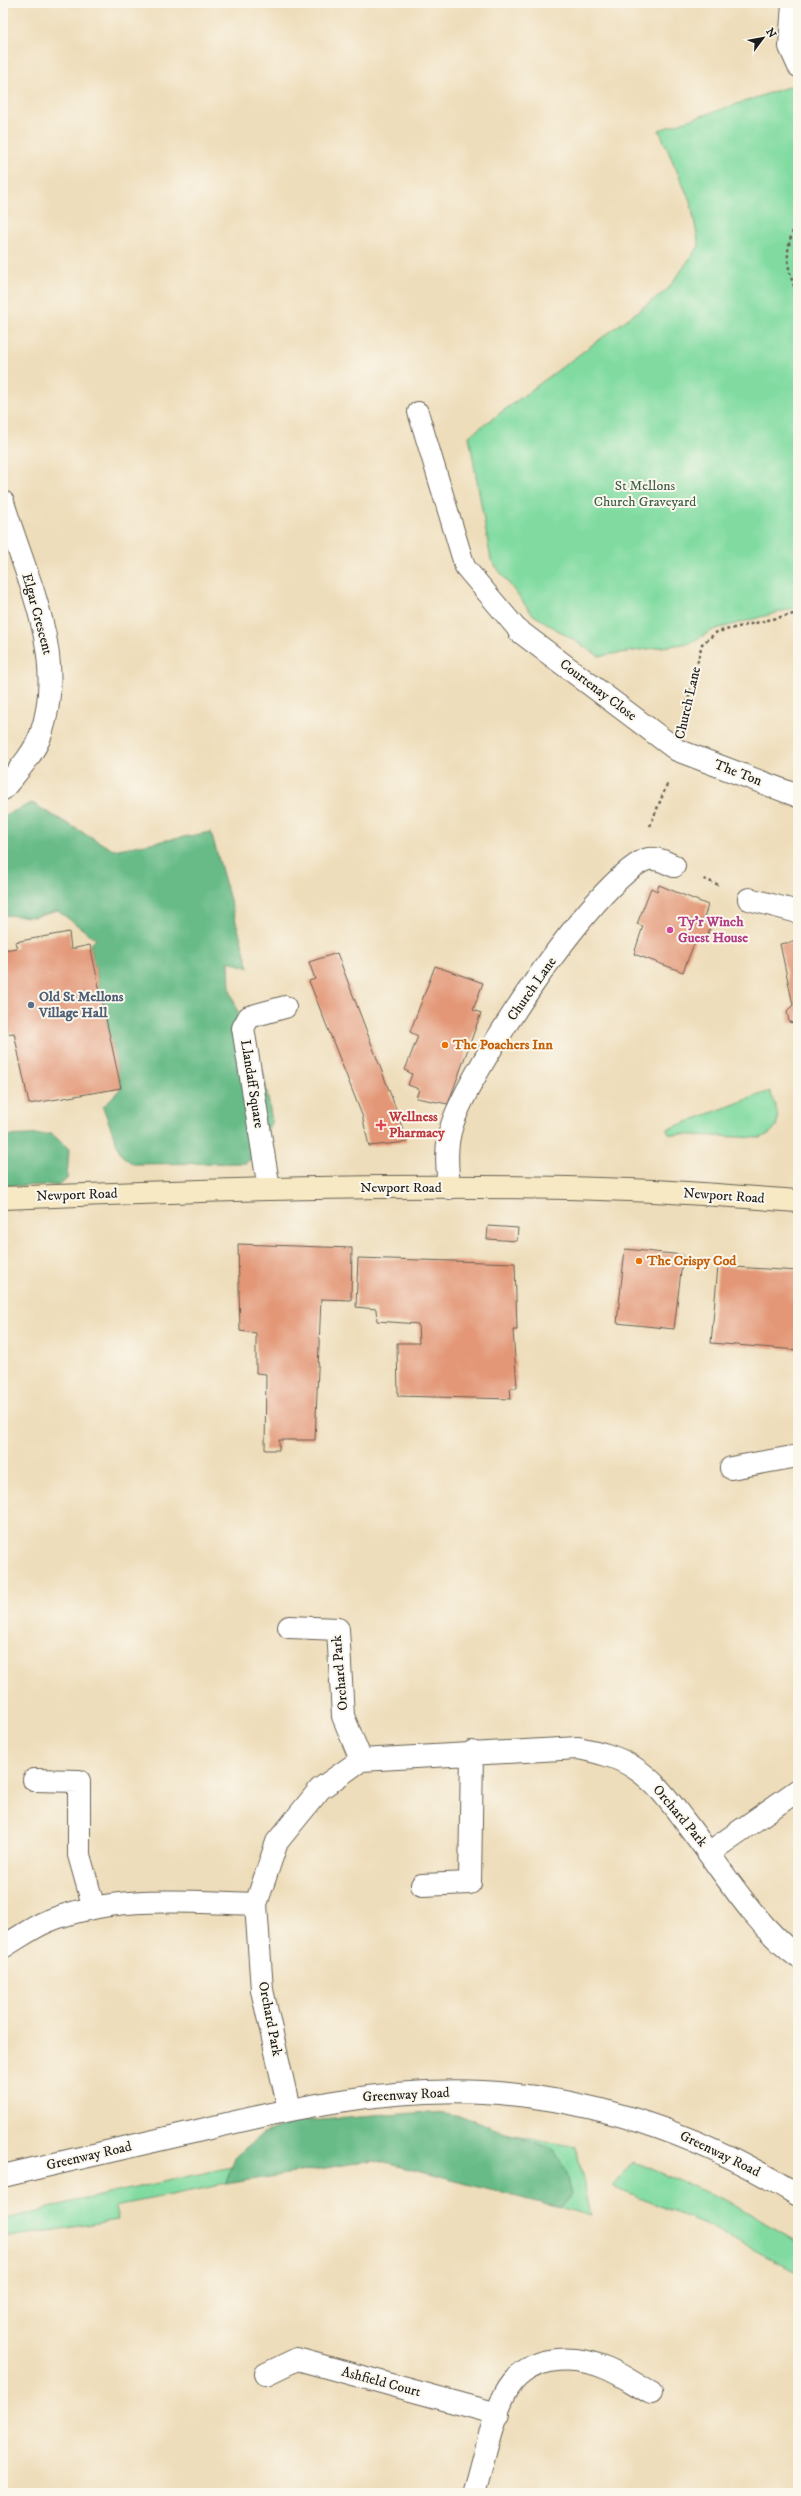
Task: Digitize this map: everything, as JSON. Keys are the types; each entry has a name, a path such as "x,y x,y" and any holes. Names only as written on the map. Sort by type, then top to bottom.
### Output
{"main road":[{"name":"Newport Road","path":"3,1198 269,1189 449,1188 630,1190 798,1201"}],"street":[{"name":"Elgar Crescent","path":"3,502 36,602 49,655 50,694 41,735 24,762 3,789"},
{"name":"Courtenay Close","path":"519,631 677,750"},
{"name":"The Ton","path":"677,750 798,796"},
{"path":"646,859 658,859 674,866"},
{"name":"Church Lane","path":"449,1188 446,1155 452,1126 461,1101 486,1055 526,996 587,915 614,884 646,859"},
{"path":"749,899 798,912"},
{"name":"Llandaff Square","path":"269,1189 243,1028 249,1017 285,1007"},
{"path":"731,1468 798,1456"},
{"name":"Orchard Park","path":"289,1627 338,1629 343,1716 361,1760"},
{"name":"Orchard Park","path":"289,2109 262,1990 256,1904 278,1842 320,1789 361,1760 472,1752 578,1748 608,1755 633,1767 661,1790 710,1852 759,1920 783,1946 798,1957"},
{"path":"422,1885 470,1883 472,1752"},
{"path":"34,1780 80,1781 79,1855 94,1908"},
{"path":"710,1852 798,1790"},
{"path":"3,1947 48,1921 94,1908 135,1900 256,1904"},
{"name":"Greenway Road","path":"3,2176 289,2109 347,2099 412,2093 482,2092 548,2100 610,2111 675,2132 732,2158 798,2195"},
{"name":"Ashfield Court","path":"266,2374 298,2359 498,2414"},
{"path":"474,2493 498,2414 506,2393 520,2375 544,2360 575,2359 606,2368 651,2393"}],"lane":[{"path":"792,3 789,47 798,67"},
{"path":"418,412 465,567 519,631"}],"path":[{"path":"798,220 789,238 787,260 798,295"},
{"name":"Church Lane","path":"646,859 645,837 670,776 702,644 717,632 798,613"},
{"path":"674,866 749,899"}],"green space":[{"name":"St Mellons Church Graveyard","path":"791,86 798,105 798,607 713,630 690,643 599,656 532,614 491,560 469,436 668,289 699,246 691,203 659,130"},
{"path":"32,803 113,850 211,832 249,968 229,961 230,990 240,1018 239,1050 263,1070 272,1121 255,1155 246,1163 133,1164 121,1155 103,1107 121,1088 90,945 96,939 58,911 34,917 3,915 3,816"},
{"path":"770,1091 777,1113 777,1125 774,1130 760,1138 670,1134 667,1131 668,1129"},
{"path":"52,1134 69,1149 67,1179 58,1185 3,1186 3,1136"},
{"path":"429,2112 470,2118 505,2133 552,2148 566,2171 572,2194 560,2208 374,2160 226,2184 235,2157 263,2133 293,2122"},
{"path":"505,2133 576,2147 591,2216 558,2207 552,2148"},
{"path":"633,2161 734,2204 798,2243 798,2273 705,2224 617,2189 613,2186"},
{"path":"231,2167 226,2184 115,2206 118,2220 3,2238 3,2220 76,2201"}],"building":[{"path":"659,885 708,905 703,921 711,925 706,939 697,936 683,972 634,954 643,926 637,924 651,888 657,891"},
{"path":"69,932 71,949 90,945 121,1088 29,1104 14,1033 3,1034 3,950 17,948 15,942"},
{"path":"798,941 798,1024 789,1022 787,1011 793,1005 780,944"},
{"path":"337,953 395,1106 407,1142 369,1146 362,1115 309,981 315,979 309,962"},
{"path":"435,966 483,983 473,1010 481,1013 448,1104 416,1098 419,1089 408,1085 412,1074 405,1070 418,1036 410,1032"},
{"path":"488,1226 518,1228 517,1241 487,1239"},
{"path":"238,1244 352,1248 351,1300 321,1299 315,1440 279,1440 279,1450 265,1450 266,1374 256,1373 256,1333 240,1331"},
{"path":"625,1249 683,1255 674,1329 617,1323"},
{"path":"358,1258 515,1263 517,1330 513,1330 517,1388 510,1388 511,1399 398,1396 397,1343 419,1343 418,1324 377,1321 376,1309 356,1307"},
{"path":"718,1266 798,1271 798,1350 711,1343"}],"place":[{"name":"Ty'r Winch Guest House","path":"670,930"},
{"name":"Old St Mellons Village Hall","path":"31,1005"},
{"name":"The Poachers Inn","path":"445,1045"},
{"name":"Wellness Pharmacy","path":"381,1125"},
{"name":"The Crispy Cod","path":"639,1261"}]}
